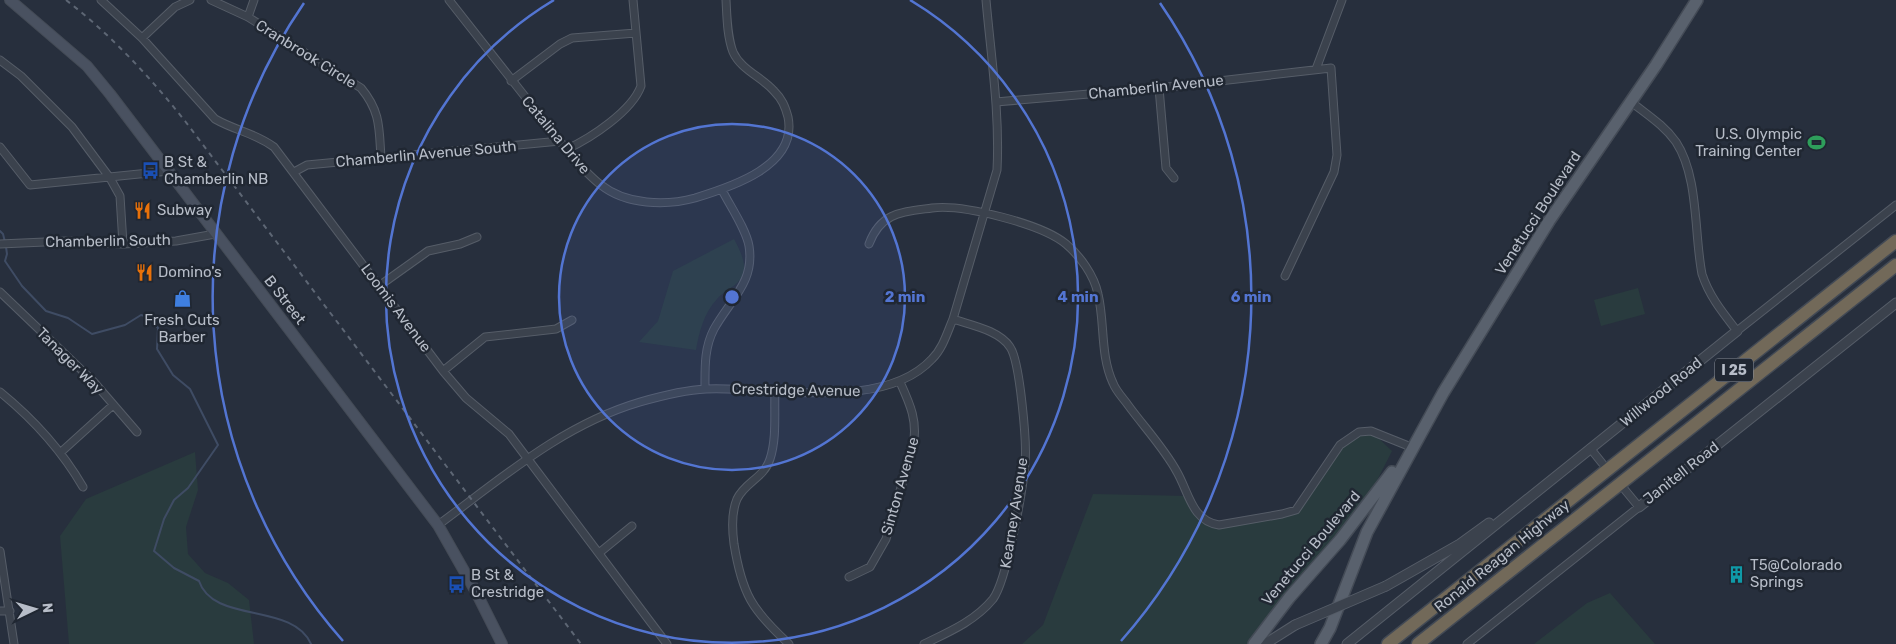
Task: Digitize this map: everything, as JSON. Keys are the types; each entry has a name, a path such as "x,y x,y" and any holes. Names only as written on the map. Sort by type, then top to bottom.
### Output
{"highway":[{"name":"Ronald Reagan Highway","path":"1388,644 1896,241"},
{"name":"Ronald Reagan Highway","path":"1418,644 1896,265"}],"main road":[{"name":"B Street","path":"10,0 87,66 168,171 438,525 478,594 502,644"},
{"name":"Venetucci Boulevard","path":"1322,644 1330,628 1366,532 1411,447 1498,301 1697,0"},
{"name":"Venetucci Boulevard","path":"1254,644 1289,598 1340,540 1411,447"}],"street":[{"name":"Loomis Avenue","path":"101,0 142,38 215,119 226,126 258,136 274,147 442,371 466,398 509,434 667,644"},
{"path":"142,38 175,7 190,0"},
{"name":"Cranbrook Circle","path":"211,0 248,17 361,88 372,101 378,115 381,158"},
{"path":"248,17 254,0"},
{"name":"Catalina Drive","path":"450,0 511,81 578,164 602,186 640,201 683,201 722,190 772,164 786,144 789,126 785,105 774,90 742,66 734,54 729,36 726,0"},
{"path":"567,150 588,139 636,98 640,86 633,0"},
{"name":"Crestridge Avenue","path":"438,525 528,458 565,433 599,416 661,396 705,389 870,391 900,382 933,358 940,349 953,319 986,213 997,170 999,146 986,0"},
{"path":"1316,69 1342,0"},
{"path":"511,81 560,44 572,38 636,33"},
{"path":"0,60 21,76 72,128 110,178 120,196 123,244"},
{"name":"Chamberlin Avenue","path":"996,102 1159,88 1331,68 1337,155 1334,172 1285,276"},
{"path":"1159,88 1166,168 1174,178"},
{"path":"1630,101 1662,126 1680,150 1688,172 1702,274 1706,287 1718,307 1737,331"},
{"name":"Chamberlin Avenue South","path":"294,172 307,165 560,141"},
{"path":"0,147 30,185 168,171"},
{"path":"705,389 705,352 714,329 744,285 750,260 748,243 722,190"},
{"name":"Willwood Road","path":"1265,644 1295,625 1386,586 1460,544 1519,504 1896,205"},
{"path":"868,244 874,229 887,218 907,211 938,207 986,213 1048,233 1065,243 1089,272 1098,293 1106,362 1113,384 1177,471 1199,517 1209,523 1228,523 1296,510 1340,444 1359,432 1371,431 1411,447"},
{"name":"Chamberlin South","path":"0,244 67,241 123,244 176,241 215,234"},
{"path":"379,286 428,251 477,238"},
{"name":"Tanager Way","path":"0,292 93,381 137,432"},
{"name":"Janitell Road","path":"1467,644 1896,303"},
{"name":"Kearney Avenue","path":"924,644 972,620 993,598 1004,578 1026,462 1019,371 1010,347 995,334 953,319"},
{"path":"442,371 485,337 556,329 572,320"},
{"name":"Sinton Avenue","path":"850,577 870,567 886,539 913,446 916,430 914,414 900,382"},
{"path":"774,390 773,446 770,460 757,480 742,489 732,515 733,534 739,576 752,604 766,623 789,644"},
{"path":"0,392 16,405 60,452 83,487"},
{"path":"60,452 113,405"},
{"path":"1590,448 1602,462"},
{"path":"1625,490 1639,507"},
{"name":"Willwood Road","path":"1347,644 1511,513 1519,504"},
{"path":"599,553 632,526"},
{"path":"0,551 14,644"},
{"path":"0,611 10,611"}],"shaded area":[{"path":"734,239 743,258 744,271 738,282 712,304 705,317 696,350 639,342 658,321 673,271"},
{"path":"1638,288 1645,314 1601,326 1594,300"},
{"path":"1371,431 1392,451 1361,512 1253,644 1022,644 1043,625 1093,494 1189,496 1199,517 1219,525 1282,514 1303,502 1350,436"},
{"path":"195,452 198,490 186,527 188,554 205,573 228,583 249,600 254,644 69,644 60,536 86,499"},
{"path":"1610,593 1655,644 1534,644 1587,603"}],"waterway":[{"path":"0,231 5,242"},
{"path":"6,247 5,261 22,286 46,311 68,318 92,334 125,325 141,315 149,317 158,328 157,349 173,375 190,389 218,445 188,488 174,500 164,519 154,551 174,568 199,581 207,594 220,603 288,622 302,631 311,644"}],"railway":[{"path":"66,0 99,27 129,57 185,121 581,644"}],"place":[{"name":"U.S. Olympic Training Center","path":"1816,143"},
{"name":"B St & Chamberlin NB","path":"150,171"},
{"name":"Subway","path":"143,210"},
{"name":"Domino's","path":"144,272"},
{"name":"Fresh Cuts Barber","path":"182,299"},
{"name":"T5@Colorado Springs","path":"1736,574"},
{"name":"B St & Crestridge","path":"457,584"}]}
